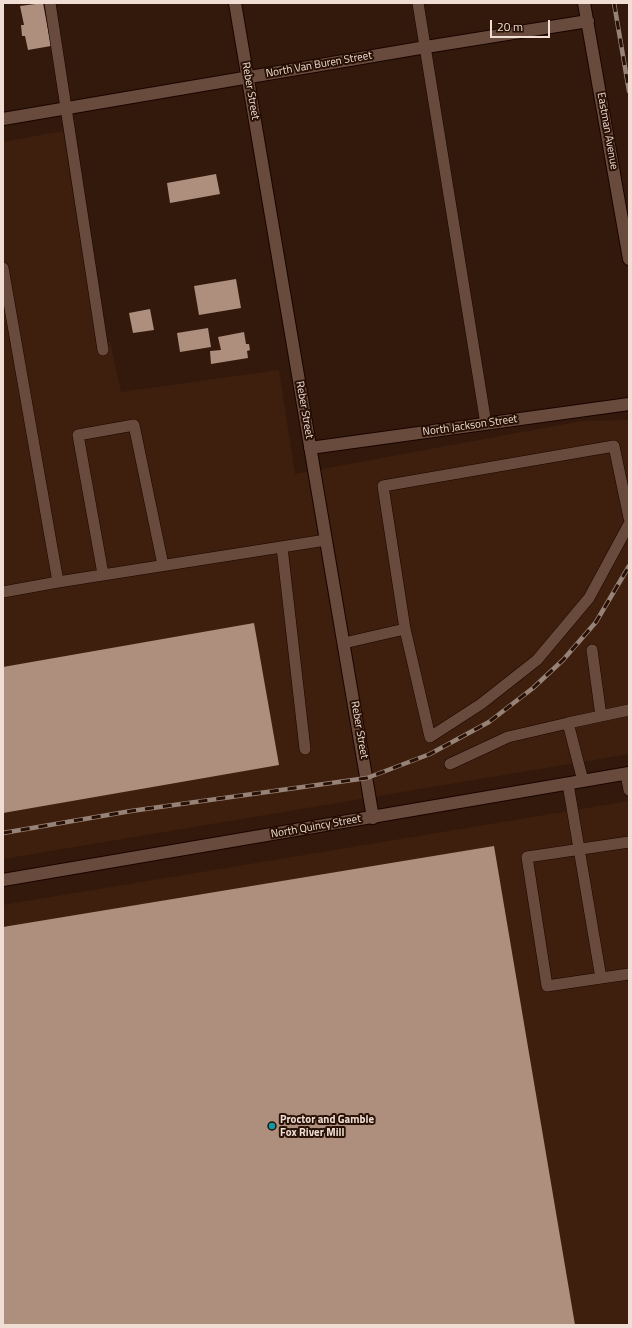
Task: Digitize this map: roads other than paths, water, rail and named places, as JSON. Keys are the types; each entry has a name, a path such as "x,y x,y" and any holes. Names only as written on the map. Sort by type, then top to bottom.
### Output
{"street":[{"name":"Reber Street","path":"235,3 373,818"},
{"name":"Eastman Avenue","path":"584,3 629,259"},
{"name":"North Van Buren Street","path":"3,119 588,21"},
{"name":"North Jackson Street","path":"310,448 629,404"},
{"name":"North Quincy Street","path":"3,880 628,774"}],"lane":[{"path":"50,3 68,109 103,350"},
{"path":"418,3 486,424"},
{"path":"3,268 58,582"},
{"path":"103,574 78,435 134,425 163,566"},
{"path":"629,518 614,446 384,486 406,628 430,737 481,704 537,660 588,598 629,524"},
{"path":"3,592 103,574 326,540"},
{"path":"282,547 305,749"},
{"path":"344,643 406,628"},
{"path":"592,650 601,716"},
{"path":"450,764 508,737 629,710"},
{"path":"568,723 583,781"},
{"path":"628,774 629,790"},
{"path":"568,784 601,978"},
{"path":"629,842 527,857 547,986 629,974"}],"railway":[{"path":"614,3 629,91"},
{"path":"3,833 131,811 367,778 430,754 489,722 533,688 563,660 596,622 629,566"}],"place":[{"name":"Proctor and Gamble Fox River Mill","path":"272,1126"}]}
